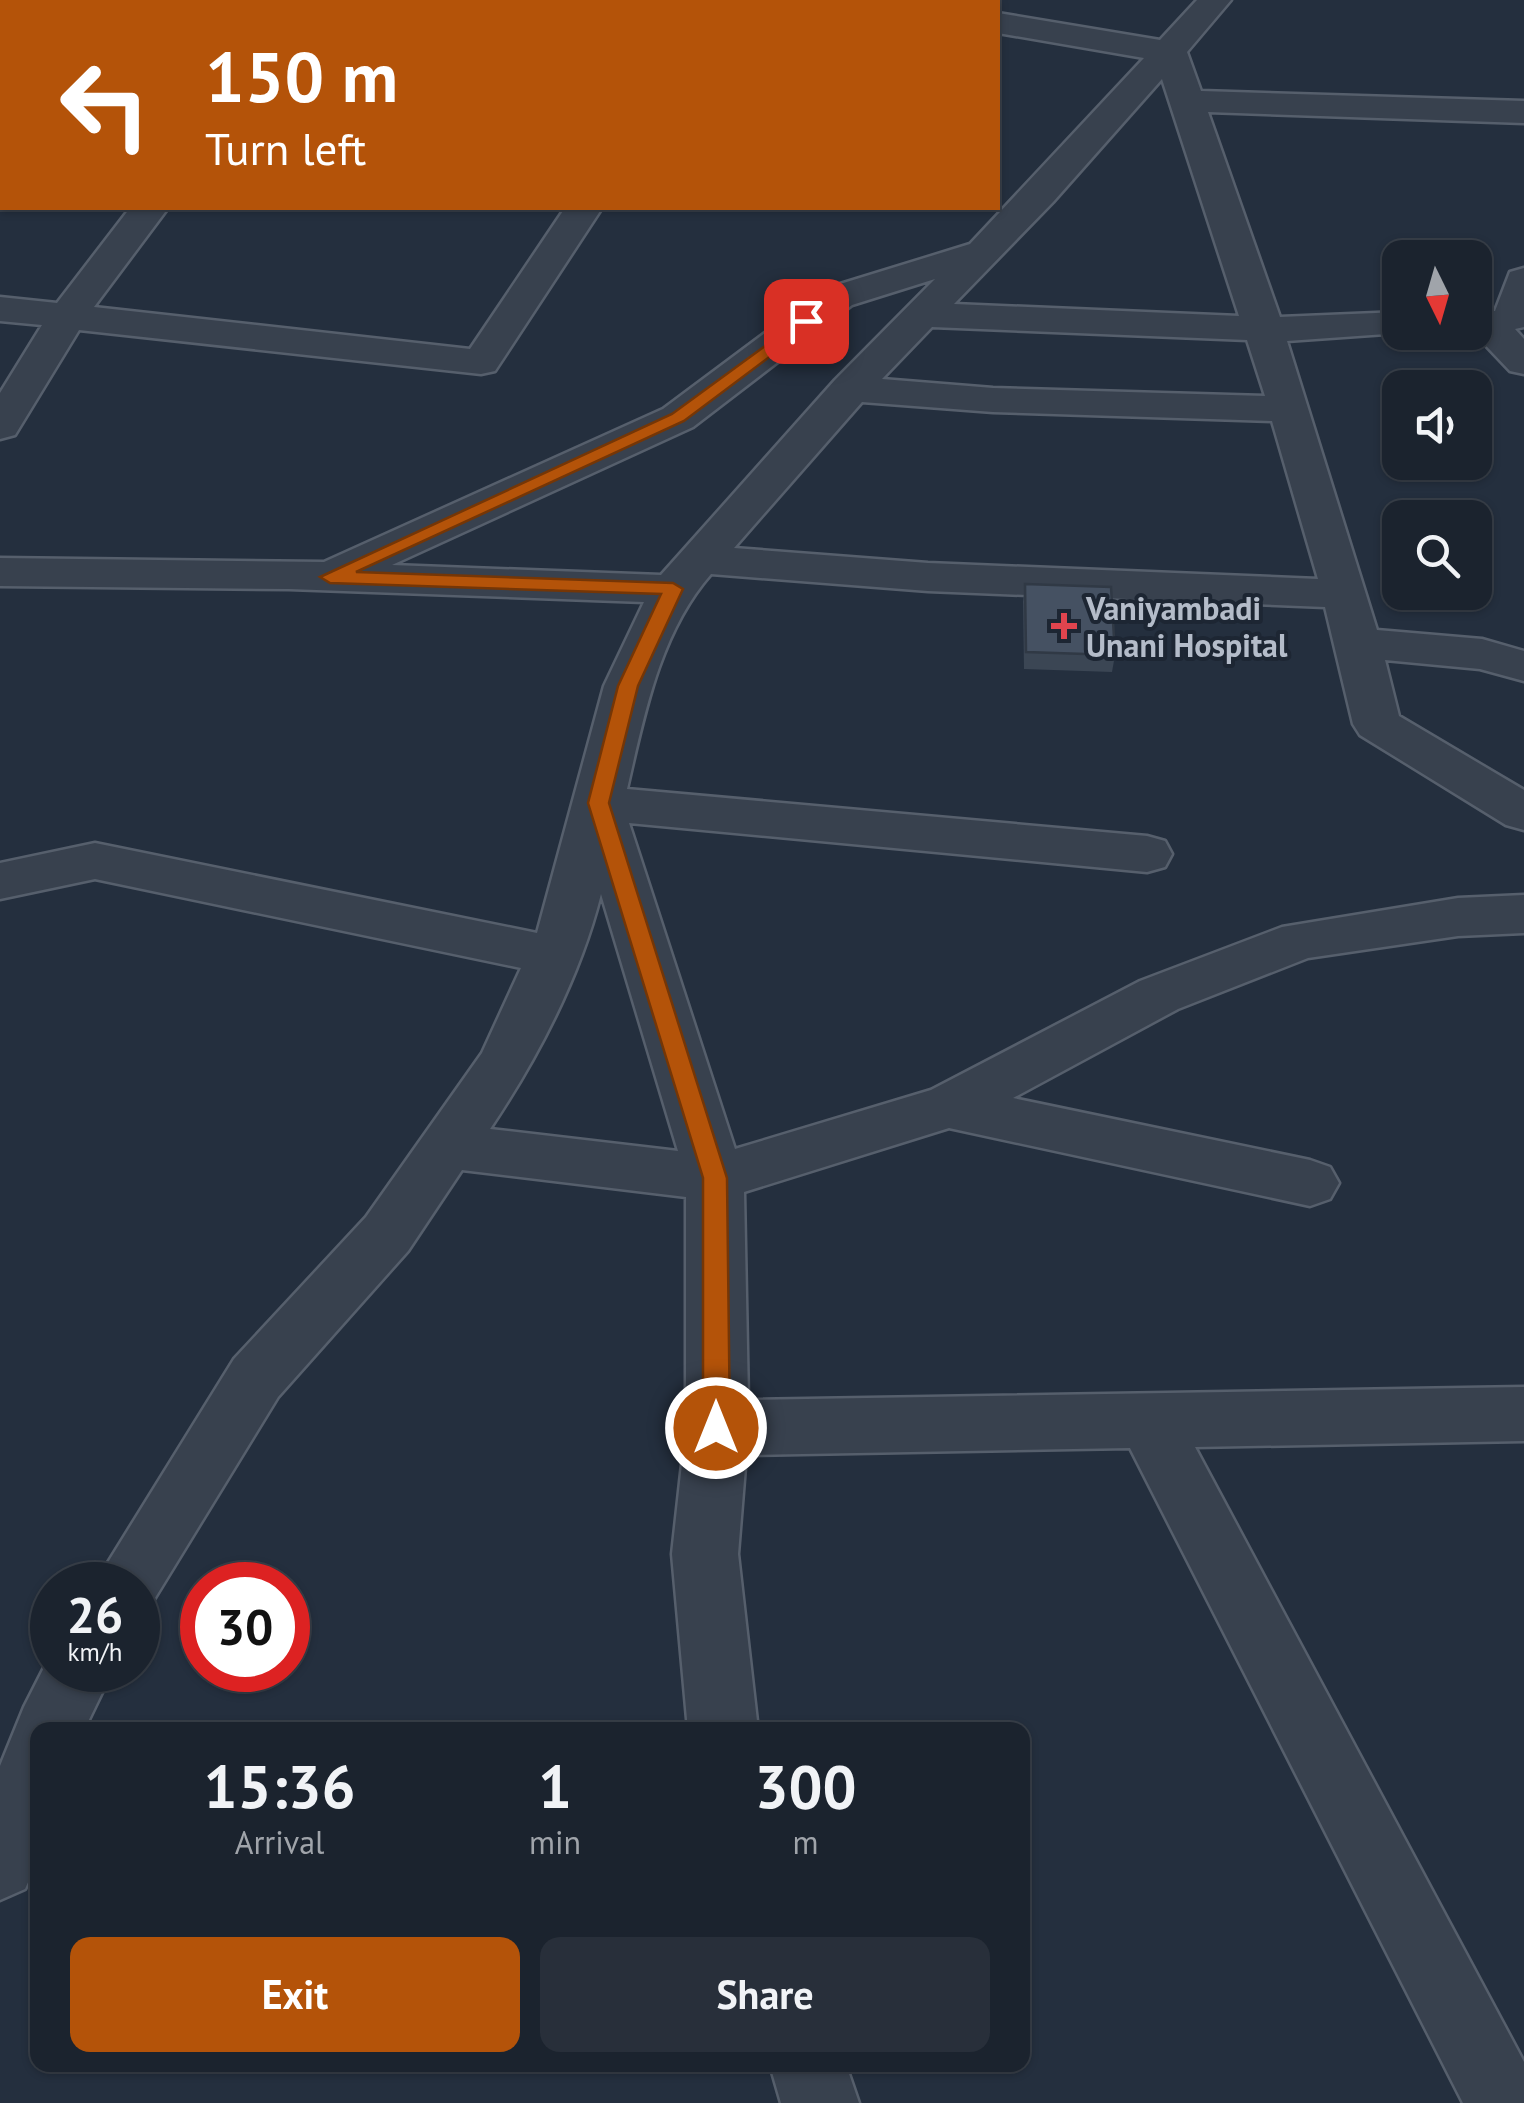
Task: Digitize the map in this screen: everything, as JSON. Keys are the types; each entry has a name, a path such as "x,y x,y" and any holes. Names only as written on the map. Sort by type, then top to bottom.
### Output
{"street":[{"path":"141,1562 256,1378 387,1234 505,1064 567,924 628,686 686,574 850,389 983,252 1006,210 1170,52 1215,0"},
{"path":"1000,22 1170,52"},
{"path":"1170,52 1289,409 1345,594 1376,724 1524,813"},
{"path":"1186,100 1524,112"},
{"path":"0,426 67,317 147,210"},
{"path":"0,310 481,362 582,210"},
{"path":"330,577 678,418 838,297 983,252"},
{"path":"1524,280 1499,319 1524,362"},
{"path":"921,315 1263,329 1382,325"},
{"path":"850,389 993,400 1289,409"},
{"path":"0,572 330,577 928,577 1345,594"},
{"path":"1358,643 1482,654 1524,666"},
{"path":"598,803 1146,854"},
{"path":"598,803 715,1178 716,1428 706,1554 722,1722"},
{"path":"0,880 95,861 553,955"},
{"path":"448,1146 715,1178 949,1106 1159,996 1300,940 1458,916 1524,914"},
{"path":"949,1106 1310,1183"},
{"path":"716,1428 1524,1414"},
{"path":"1148,1420 1504,2103"},
{"path":"52,1722 67,1692"},
{"path":"0,1864 30,1780"},
{"path":"810,2072 820,2103"}],"building":[{"path":"1025,584 1111,587 1115,655 1026,652"}],"place":[{"name":"Vaniyambadi Unani Hospital","path":"1064,626"}],"route":[{"path":"716,1428 715,1178 598,803 628,686 673,589 330,577 678,418 806,321"}]}
